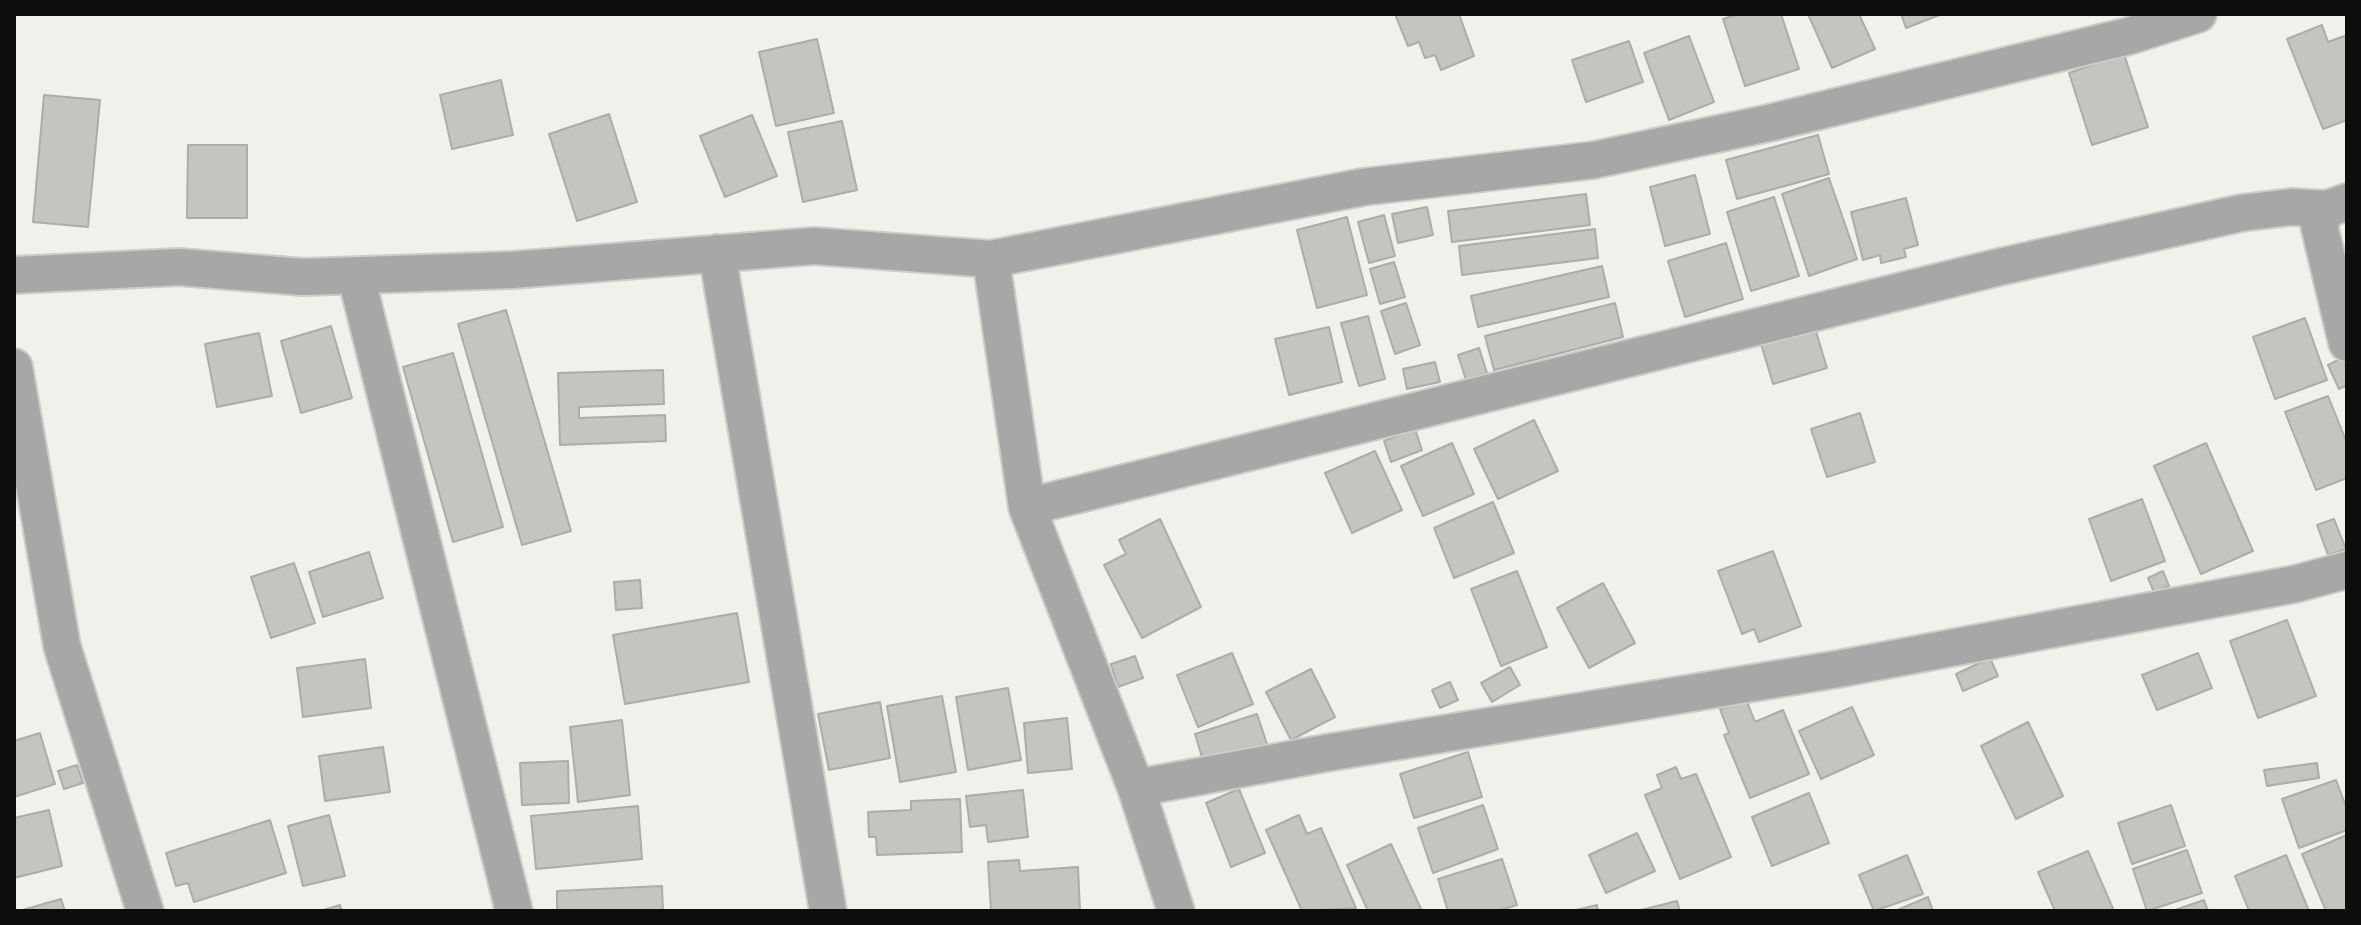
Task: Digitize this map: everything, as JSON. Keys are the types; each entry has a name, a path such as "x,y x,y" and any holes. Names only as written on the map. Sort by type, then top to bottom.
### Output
{"street":[{"path":"14,275 179,267 303,277 356,276 512,270 814,246 991,259 1363,187 1594,160 1769,123 2129,36 2198,14"},
{"path":"1027,507 1995,268 2241,213 2337,206"},
{"path":"2337,206 2319,225 2347,343"},
{"path":"717,253 828,911"},
{"path":"991,259 1027,507 1136,788 1176,911"},
{"path":"356,276 514,911"},
{"path":"14,367 62,646 145,911"},
{"path":"1136,788 1326,753 1838,669 2295,584 2347,570"}],"building":[{"path":"1395,14 1459,14 1474,56 1441,70 1435,55 1425,58 1419,42 1408,46"},
{"path":"1739,14 1781,14 1799,69 1745,86 1723,19"},
{"path":"1808,14 1859,14 1875,49 1832,68"},
{"path":"1901,14 1942,14 1906,28"},
{"path":"2322,25 2328,42 2347,35 2347,120 2323,129 2287,39"},
{"path":"1689,36 1714,102 1669,120 1644,53"},
{"path":"817,39 834,113 776,126 759,52"},
{"path":"1629,41 1643,82 1586,102 1572,60"},
{"path":"2124,54 2148,127 2092,145 2069,73"},
{"path":"501,80 513,135 452,149 440,95"},
{"path":"44,95 100,100 88,227 33,222"},
{"path":"609,114 637,202 577,221 549,134"},
{"path":"752,115 777,176 725,197 700,136"},
{"path":"842,121 857,190 803,202 788,132"},
{"path":"1818,135 1829,174 1737,199 1726,160"},
{"path":"188,145 247,145 247,218 187,218"},
{"path":"1695,175 1710,234 1665,246 1650,187"},
{"path":"1829,178 1857,259 1809,276 1782,194"},
{"path":"1586,194 1590,225 1452,242 1448,211"},
{"path":"1774,197 1799,276 1751,291 1727,212"},
{"path":"1906,198 1918,245 1904,249 1906,257 1881,263 1880,255 1863,260 1851,212"},
{"path":"1427,207 1433,235 1398,243 1392,214"},
{"path":"1384,215 1395,256 1369,263 1358,222"},
{"path":"1347,217 1367,295 1317,308 1297,230"},
{"path":"1595,229 1598,258 1462,275 1459,246"},
{"path":"1726,243 1743,299 1685,317 1668,261"},
{"path":"1394,262 1405,297 1380,304 1370,269"},
{"path":"1602,266 1609,297 1478,327 1471,296"},
{"path":"1406,303 1420,345 1395,354 1381,311"},
{"path":"1615,303 1623,337 1494,370 1485,336"},
{"path":"506,310 571,531 522,545 458,324"},
{"path":"1368,316 1385,379 1359,386 1341,323"},
{"path":"2305,318 2327,380 2275,399 2253,337"},
{"path":"331,326 352,398 301,413 281,341"},
{"path":"1329,327 1342,382 1289,395 1275,339"},
{"path":"1815,328 1827,368 1773,384 1761,344"},
{"path":"259,333 272,396 217,407 205,344"},
{"path":"1479,348 1487,373 1466,380 1458,355"},
{"path":"453,353 503,527 453,542 403,367"},
{"path":"2342,358 2347,368 2347,385 2339,389 2328,365"},
{"path":"1435,362 1440,382 1407,389 1403,369"},
{"path":"663,370 664,404 579,407 579,418 665,415 666,441 560,445 558,373"},
{"path":"2328,396 2347,443 2347,478 2316,490 2285,412"},
{"path":"1860,413 1875,462 1827,477 1811,429"},
{"path":"1534,420 1558,471 1498,499 1474,449"},
{"path":"1415,429 1422,450 1391,462 1384,441"},
{"path":"1452,443 1474,494 1423,516 1401,466"},
{"path":"2206,443 2253,551 2201,574 2154,466"},
{"path":"1375,451 1402,510 1352,533 1325,473"},
{"path":"2142,499 2165,561 2111,581 2089,519"},
{"path":"1493,502 1514,553 1454,578 1434,528"},
{"path":"1160,519 1201,607 1142,638 1104,565 1126,554 1119,540"},
{"path":"2334,519 2346,549 2328,555 2317,525"},
{"path":"1773,551 1801,626 1759,642 1754,629 1742,634 1718,571"},
{"path":"369,552 383,598 323,617 309,572"},
{"path":"294,563 315,623 271,638 251,577"},
{"path":"1517,571 1547,647 1501,666 1471,589"},
{"path":"2163,571 2169,586 2154,592 2148,578"},
{"path":"640,580 642,608 616,610 614,582"},
{"path":"1603,583 1635,643 1589,668 1557,608"},
{"path":"737,613 749,682 625,704 613,635"},
{"path":"2287,620 2316,696 2258,718 2230,641"},
{"path":"1232,653 1253,704 1198,727 1177,675"},
{"path":"2198,653 2212,688 2157,710 2142,675"},
{"path":"1135,656 1143,678 1118,687 1111,664"},
{"path":"1990,658 1998,676 1963,691 1956,674"},
{"path":"365,659 371,708 303,717 297,668"},
{"path":"1510,667 1520,685 1492,702 1481,683"},
{"path":"1311,669 1335,717 1291,740 1266,692"},
{"path":"1450,682 1458,700 1440,708 1432,690"},
{"path":"1008,688 1021,760 968,770 956,697"},
{"path":"942,696 956,772 900,782 887,706"},
{"path":"1746,699 1755,722 1783,710 1809,774 1750,798 1724,735 1729,733 1720,709"},
{"path":"880,702 890,758 829,770 818,714"},
{"path":"1852,707 1874,755 1821,779 1799,731"},
{"path":"1257,714 1267,744 1204,764 1195,734"},
{"path":"1067,718 1072,769 1028,773 1024,723"},
{"path":"622,720 630,795 578,802 570,727"},
{"path":"2028,722 2063,796 2016,819 1981,746"},
{"path":"40,733 55,784 14,797 14,741"},
{"path":"383,747 390,792 325,801 319,756"},
{"path":"1468,752 1482,797 1414,818 1400,774"},
{"path":"568,761 569,803 522,805 520,763"},
{"path":"2317,763 2319,778 2267,786 2264,770"},
{"path":"77,765 83,783 64,789 58,771"},
{"path":"1676,767 1681,779 1696,774 1731,857 1680,879 1645,795 1662,788 1657,775"},
{"path":"2336,780 2347,809 2347,830 2299,848 2282,799"},
{"path":"1239,789 1265,853 1231,867 1206,803"},
{"path":"1023,790 1028,837 988,842 986,825 970,827 966,796"},
{"path":"1809,793 1829,843 1772,866 1752,817"},
{"path":"960,799 962,852 877,855 876,837 869,837 868,812 911,810 911,801"},
{"path":"1483,805 1498,849 1433,873 1418,828"},
{"path":"2171,805 2185,846 2132,864 2118,823"},
{"path":"638,806 642,859 536,869 531,816"},
{"path":"49,810 62,866 14,878 14,818"},
{"path":"329,815 345,876 303,886 288,826"},
{"path":"1299,815 1307,834 1321,828 1356,908 1302,911 1266,830"},
{"path":"270,820 286,873 194,902 188,883 176,886 166,853"},
{"path":"1637,833 1655,871 1606,893 1589,855"},
{"path":"2347,835 2347,911 2326,911 2302,854"},
{"path":"1391,844 1422,911 1368,911 1347,865"},
{"path":"2187,850 2202,893 2147,911 2133,869"},
{"path":"2088,851 2114,911 2055,911 2038,872"},
{"path":"1907,855 1923,894 1874,911 1859,875"},
{"path":"2286,855 2309,911 2249,911 2235,876"},
{"path":"1502,859 1517,905 1497,911 1448,911 1438,879"},
{"path":"1019,860 1020,871 1078,867 1080,910 991,911 988,862"},
{"path":"662,886 663,911 557,911 557,891"},
{"path":"1928,897 1933,911 1895,911"},
{"path":"61,899 65,911 19,911"},
{"path":"2204,900 2208,911 2172,911"},
{"path":"1677,901 1680,911 1637,911"},
{"path":"340,905 342,911 320,911"},
{"path":"1597,905 1598,911 1572,911"}]}
